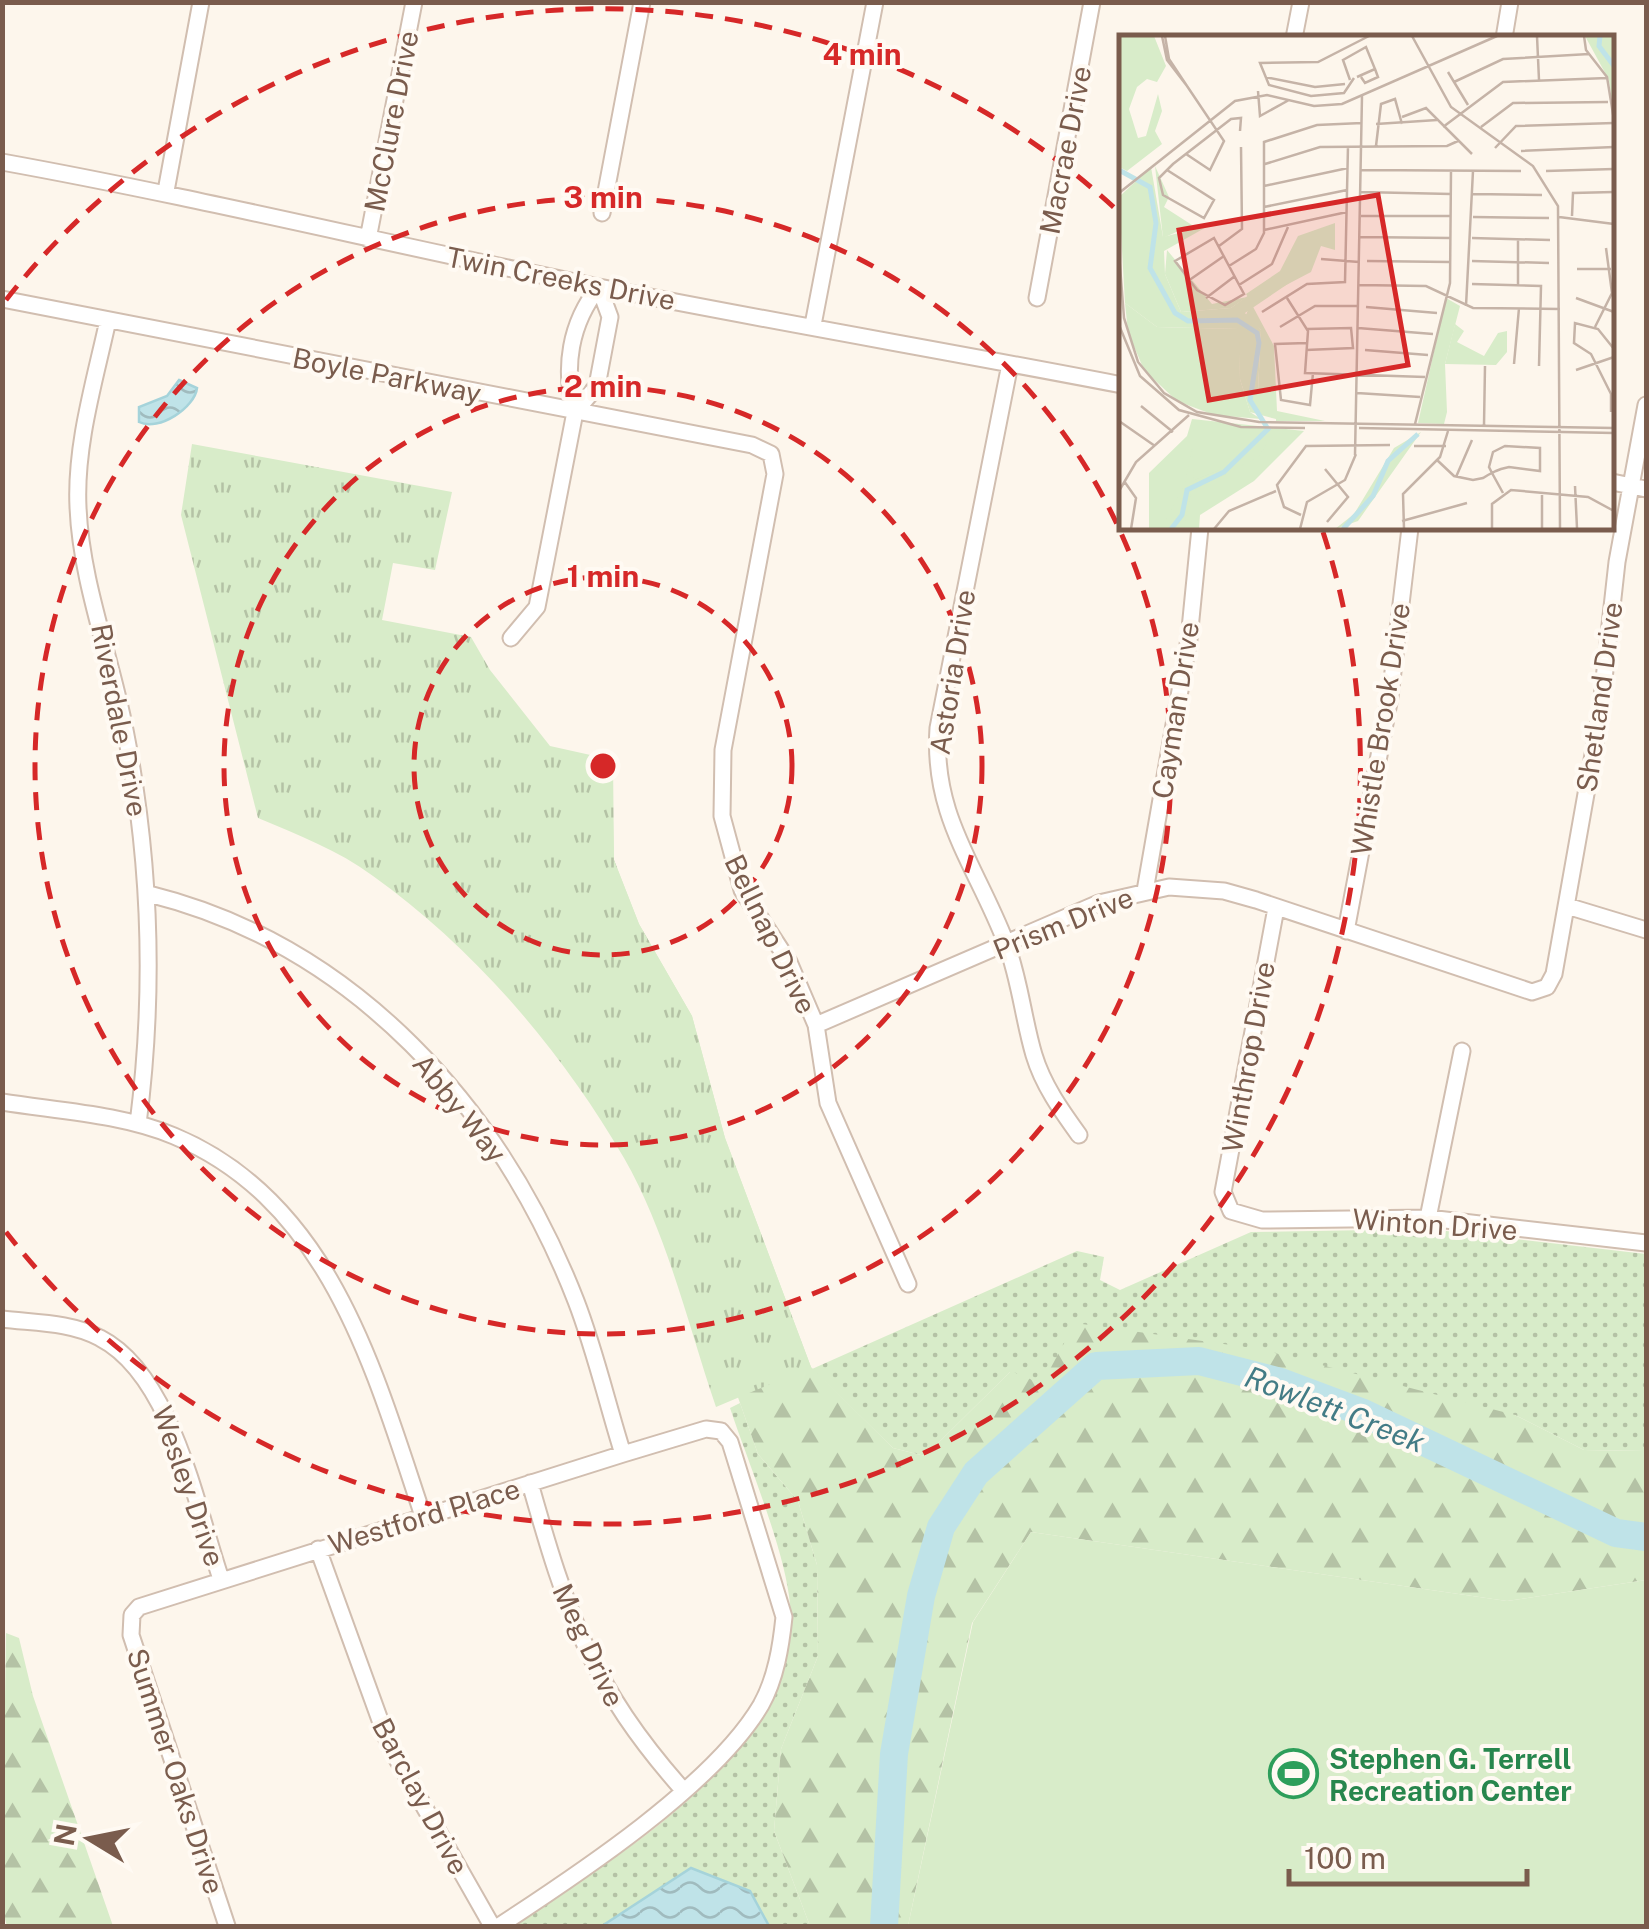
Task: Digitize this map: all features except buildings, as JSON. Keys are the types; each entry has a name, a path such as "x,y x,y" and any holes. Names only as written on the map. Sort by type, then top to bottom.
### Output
{"street":[{"path":"166,191 201,2"},
{"name":"McClure Drive","path":"368,239 414,2"},
{"path":"602,213 642,2"},
{"path":"812,326 876,2"},
{"name":"Macrae Drive","path":"1037,298 1092,2"},
{"path":"1295,35 1301,2"},
{"path":"1504,35 1510,2"},
{"name":"Twin Creeks Drive","path":"2,162 166,191 368,239 598,287 1119,384"},
{"path":"512,638 537,607 575,412 566,380 580,310 598,287 610,316 597,386 575,412"},
{"name":"Boyle Parkway","path":"2,299 752,445 771,454"},
{"name":"Riverdale Drive","path":"108,320 85,430 78,508 136,790 149,894 147,1057 138,1124"},
{"name":"Astoria Drive","path":"1010,364 936,749 940,790 951,830 1007,945 1034,1057 1048,1090 1079,1135"},
{"name":"Shetland Drive","path":"1546,987 1554,974 1603,696 1617,562 1639,488 1646,405"},
{"name":"Bellnap Drive","path":"771,454 775,474 723,750 722,816 742,890 789,962 816,1025 828,1103 908,1284"},
{"path":"1614,482 1639,488"},
{"name":"Cayman Drive","path":"1145,891 1189,639 1200,530"},
{"name":"Whistle Brook Drive","path":"1346,931 1390,697 1410,530"},
{"name":"Prism Drive","path":"816,1025 1098,903 1145,891 1181,888 1224,891 1532,992 1546,987"},
{"name":"Abby Way","path":"149,894 224,916 290,947 336,978 382,1017 472,1114 536,1214 576,1302 623,1454"},
{"path":"1567,906 1646,930"},
{"name":"Winthrop Drive","path":"1227,1206 1223,1192 1276,908"},
{"path":"1428,1218 1462,1051"},
{"path":"2,1102 138,1124 209,1153 242,1176 306,1240 331,1278 372,1362 424,1516"},
{"name":"Winton Drive","path":"1227,1206 1238,1215 1262,1220 1428,1218 1646,1243"},
{"name":"Wesley Drive","path":"2,1319 77,1328 98,1336 142,1371 166,1414 221,1580"},
{"name":"Westford Place","path":"132,1615 148,1602 706,1428 721,1431 730,1442 780,1594 781,1644 762,1703 747,1726 683,1790"},
{"name":"Meg Drive","path":"530,1483 562,1595 601,1683 638,1739 683,1790"},
{"name":"Barclay Drive","path":"318,1549 389,1745 496,1926"},
{"name":"Summer Oaks Drive","path":"132,1615 132,1635 228,1926"},
{"path":"496,1926 593,1864 683,1790"}],"green space":[{"path":"192,444 452,492 435,570 393,563 382,620 471,637 490,670 550,746 613,760 614,860 639,924 692,1016 725,1138 811,1367 716,1407 665,1248 639,1187 600,1118 544,1041 480,969 410,904 346,858 258,818 181,515"},
{"path":"362,637 613,819 614,860 639,924 692,1016 725,1138 811,1367 893,1448 925,1456 1011,1371 1042,1384 1075,1323 1259,1349 1515,1415 1584,1450 1643,1451 1646,1442 1646,1580 1507,1601 1031,1532 972,1623 908,1926 810,1926 774,1831 781,1749 818,1656 817,1565 798,1501 758,1454 687,1253"},
{"path":"1429,1229 1646,1254 1644,1451 1584,1450 1515,1415 1042,1384 1010,1372 925,1456 893,1448 812,1369 1077,1251 1104,1257 1100,1280 1120,1290 1251,1232"},
{"path":"740,1403 758,1454 798,1501 817,1565 818,1656 781,1749 774,1831 810,1926 509,1926 600,1868 694,1795 735,1752 766,1706 786,1657 790,1604 774,1532 730,1408"},
{"name":"Stephen G. Terrell Recreation Center","path":"1031,1532 1507,1601 1646,1580 1646,1926 908,1926 973,1622"},
{"path":"6,1633 19,1638 33,1696 113,1926 7,1926 2,1909"}],"water":[{"path":"179,380 197,388 190,403 166,421 139,422 139,407 167,396"},
{"path":"691,1868 750,1891 769,1926 602,1926"}],"waterway":[{"name":"Rowlett Creek","path":"884,1926 894,1754 921,1596 941,1527 976,1473 1096,1366 1199,1361 1281,1382 1361,1412 1616,1533 1646,1537"}],"place":[{"name":"Stephen G. Terrell Recreation Center","path":"1294,1774"}]}
